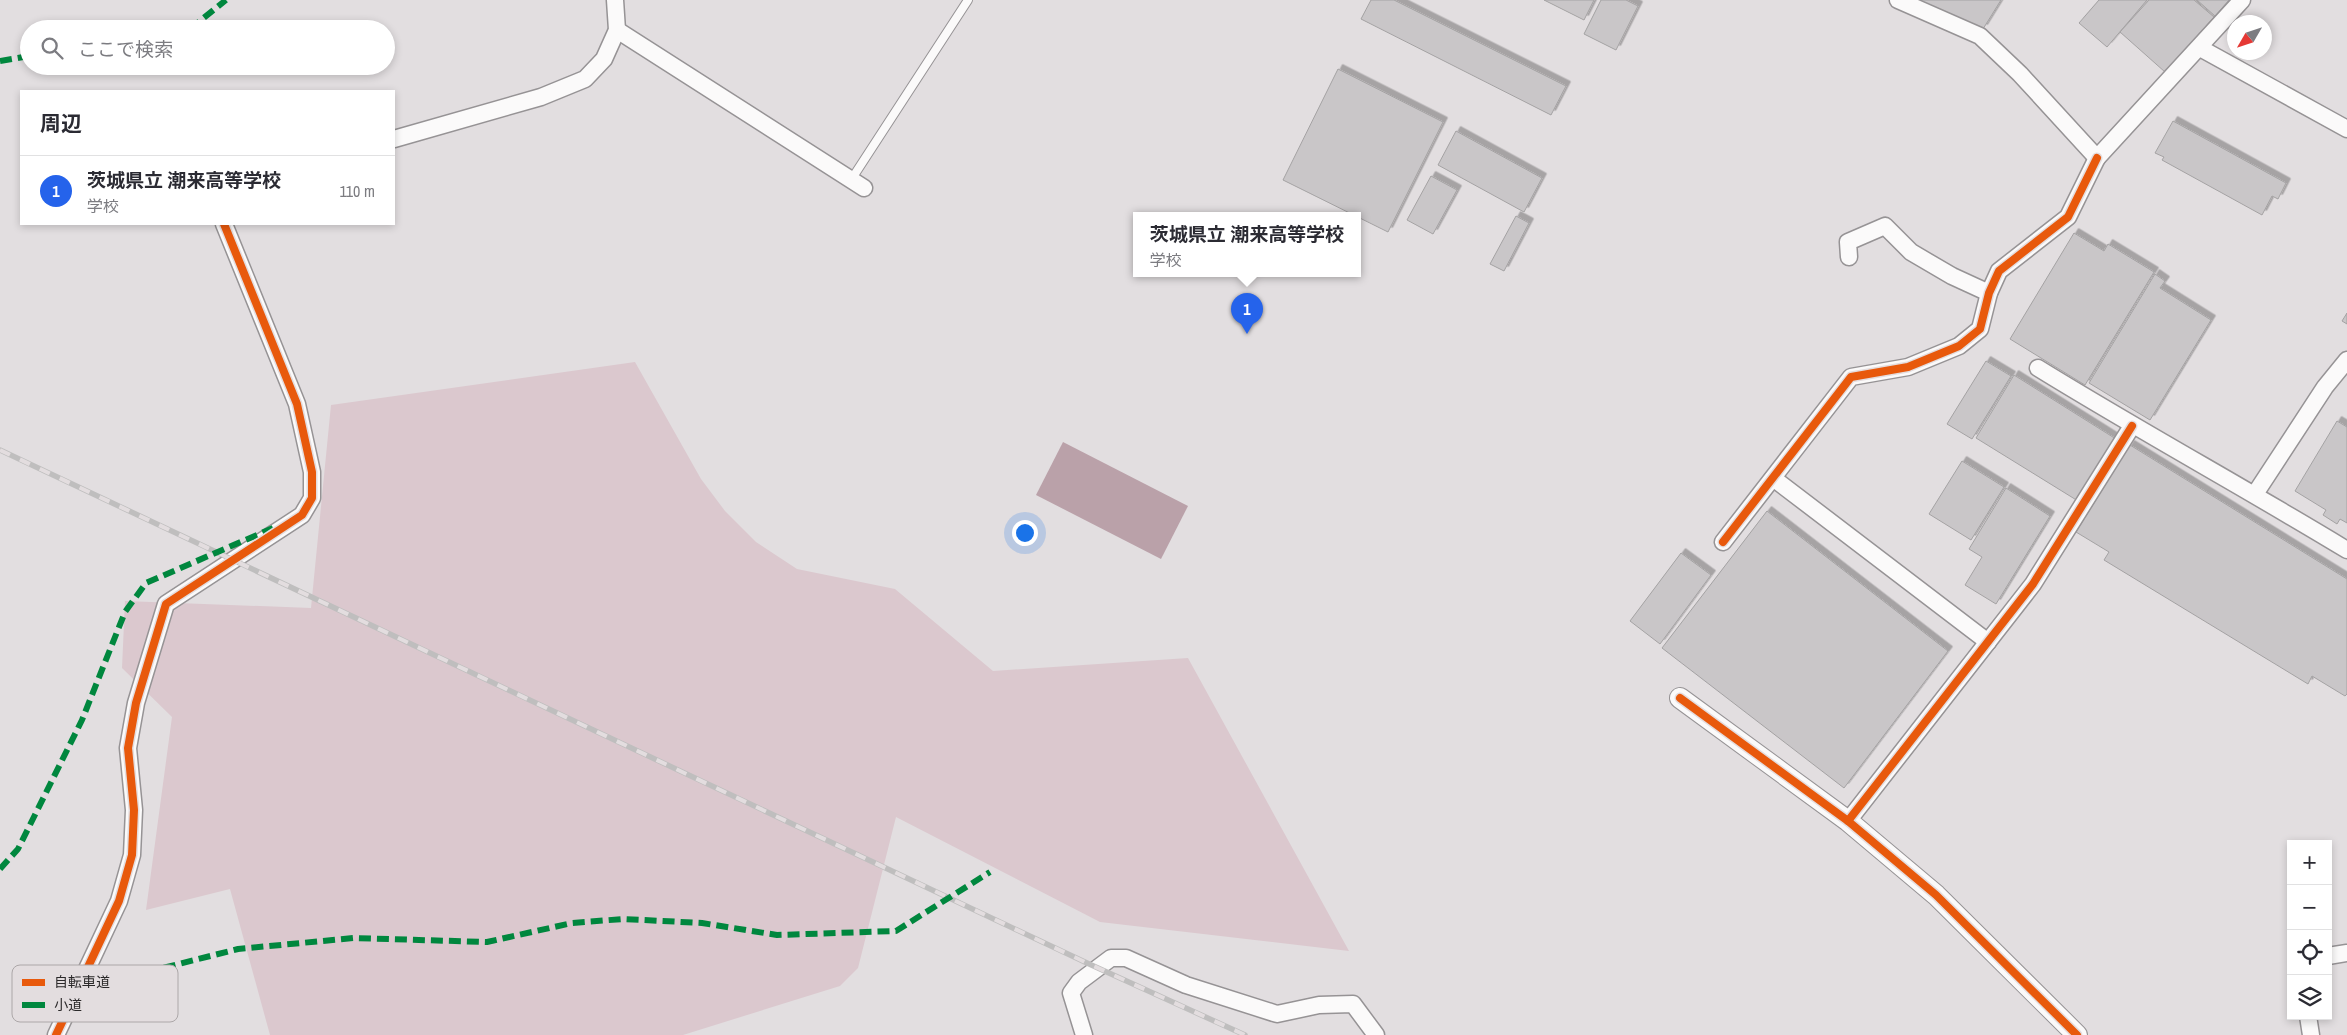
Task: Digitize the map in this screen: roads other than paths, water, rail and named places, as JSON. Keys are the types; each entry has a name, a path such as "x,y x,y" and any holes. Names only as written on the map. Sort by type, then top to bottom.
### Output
{"street":[{"path":"395,139 541,97 585,79 604,59 617,30 615,0"},
{"path":"1898,0 1980,36 2020,74 2097,158"},
{"path":"1723,542 1851,377 1908,367 1959,346 1980,328 1989,293 1999,271 2068,217 2097,158 2200,48 2242,0"},
{"path":"617,30 858,184"},
{"path":"2200,48 2347,129"},
{"path":"89,965 119,901 132,855 134,810 128,748 136,703 166,604 302,515 312,498 312,472 297,404 224,225"},
{"path":"1849,257 1848,242 1885,226 1911,252 1952,276 1989,293"},
{"path":"2255,494 2325,387 2347,360"},
{"path":"2038,368 2132,426 2255,494 2347,550"},
{"path":"1848,821 2033,584 2132,426"},
{"path":"1773,478 1988,642"},
{"path":"1680,698 1848,821 1936,895 2077,1035"},
{"path":"2332,955 2347,953"},
{"path":"1084,1035 1071,993 1079,982 1111,958 1126,958 1186,985 1277,1014 1319,1005 1353,1004 1376,1035"},
{"path":"2309,1020 2311,1035"},
{"path":"56,1035 62,1022"}],"lane":[{"path":"858,184 968,0"}],"railway":[{"path":"0,450 1087,963 1245,1035"}],"place":[{"name":"茨城県立 潮来高等学校","path":"1247,334"}]}
